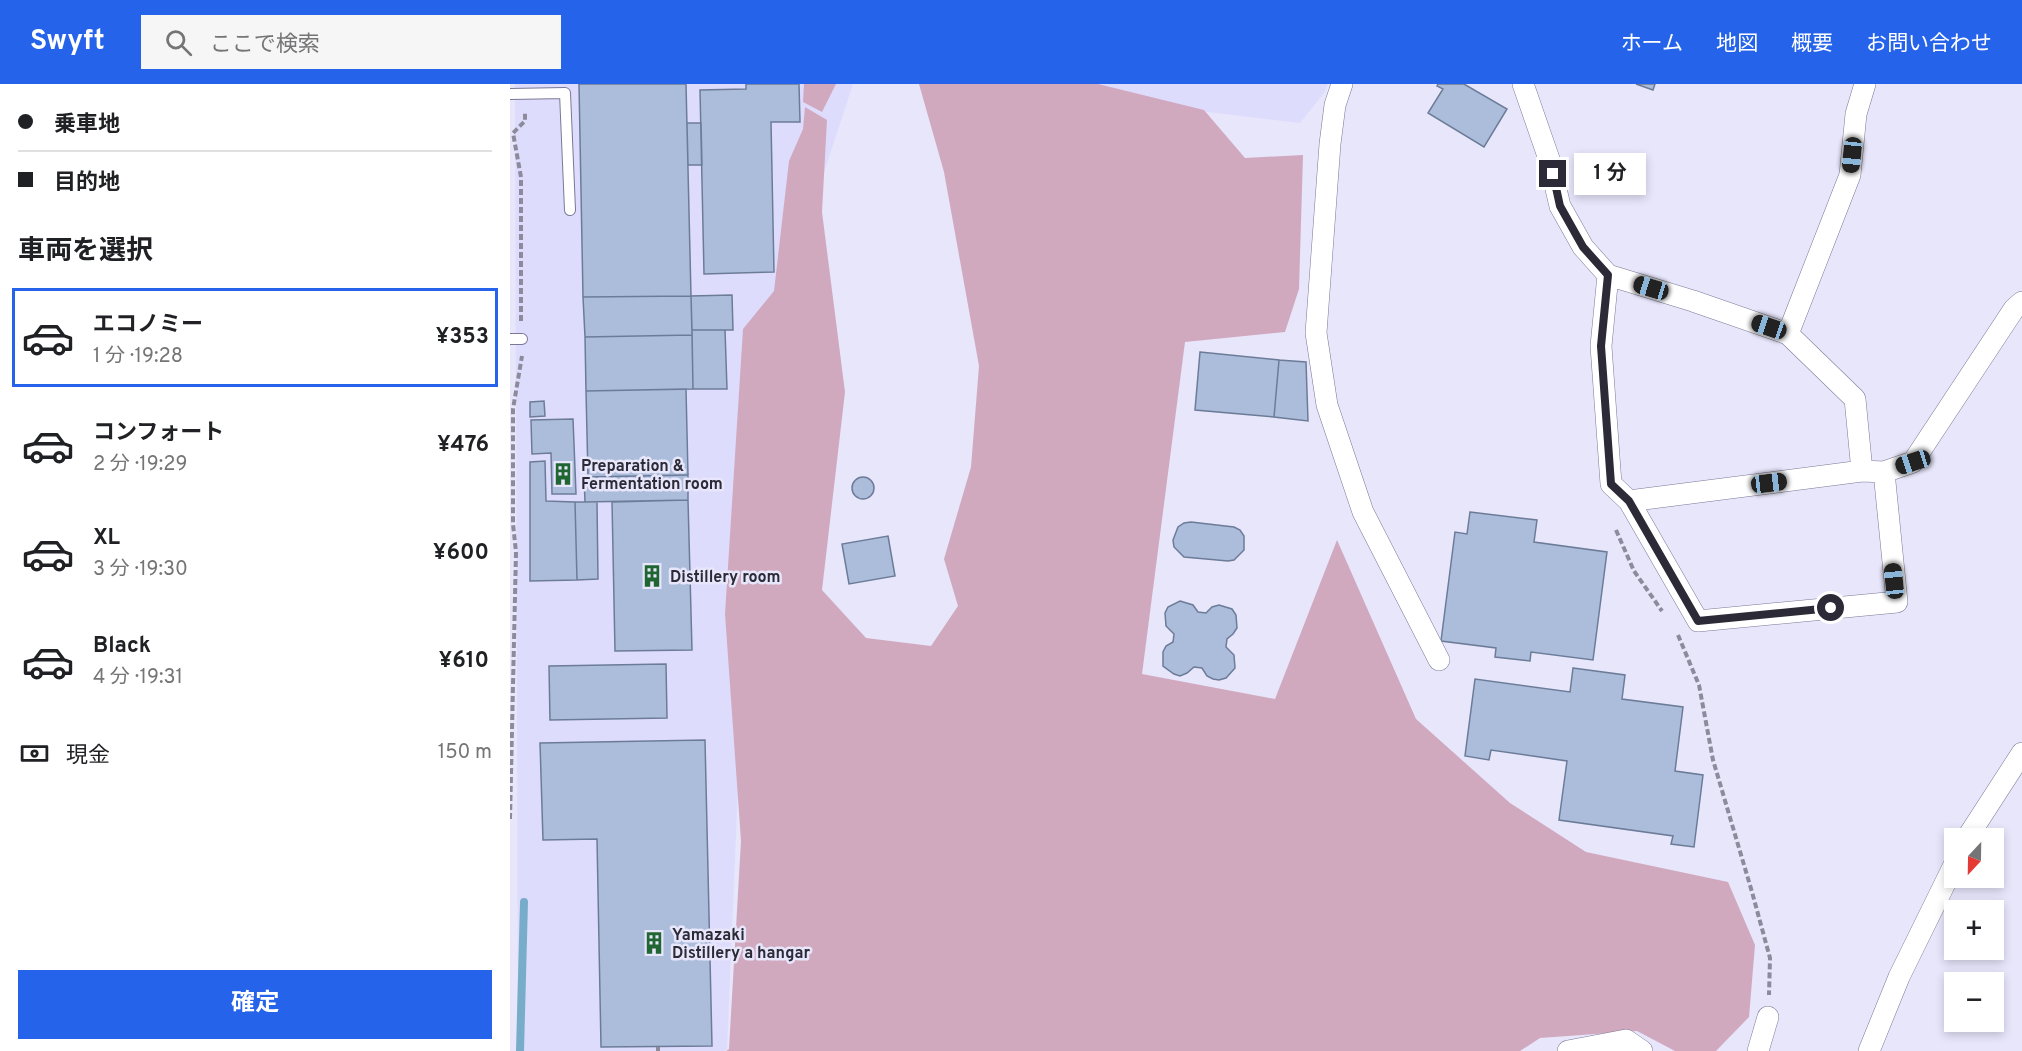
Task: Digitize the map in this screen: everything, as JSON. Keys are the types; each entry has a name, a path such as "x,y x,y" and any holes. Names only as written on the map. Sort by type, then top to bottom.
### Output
{"street":[{"path":"1341,84 1335,105 1330,144 1316,333 1327,405 1362,512 1439,660"},
{"path":"1523,84 1549,159 1560,206 1583,247 1608,275 1788,334 1855,399 1862,471"},
{"path":"1788,334 1850,175 1856,114 1865,84"},
{"path":"1608,275 1601,346 1611,484 1629,501 1698,621 1897,602 1884,472"},
{"path":"1629,501 1862,471 1884,472 1913,462 2014,309 2022,302"},
{"path":"1973,828 2022,753"},
{"path":"1869,1051 1899,977 1944,885"},
{"path":"1758,1051 1768,1017"},
{"path":"1568,1051 1626,1040 1641,1051"}],"lane":[{"path":"510,94 565,93 570,210"}],"path":[{"path":"510,819 516,552 513,524 513,409 522,358 516,339 521,177 513,134 525,121 524,94"},
{"path":"1629,501 1610,511 1612,522 1634,571 1668,620"},
{"path":"1675,629 1700,685 1713,760 1770,958 1768,1017"}],"shaded area":[{"path":"515,84 853,84 755,383 727,1049 724,1051 518,1051"},
{"path":"804,84 836,84 822,112 803,102"},
{"path":"919,84 1098,84 1204,110 1245,158 1303,155 1299,289 1285,332 1185,342 1142,674 1275,699 1337,540 1416,719 1510,803 1586,852 1728,882 1755,945 1749,1017 1716,1051 1675,1051 1637,1031 1540,1038 1520,1051 726,1051 729,1049 741,841 725,614 743,329 774,291 789,161 803,129 805,107 827,120 822,212 845,392 822,590 866,638 931,646 958,606 944,559 971,467 979,366 944,172"},
{"path":"1022,84 1328,84 1324,93 1300,123 1066,95"}],"building":[{"path":"579,84 686,84 691,296 583,297"},
{"path":"746,84 799,84 800,122 771,122 774,272 704,274 700,90 746,89"},
{"path":"1438,84 1464,84 1507,109 1484,147 1428,113 1443,89 1437,86"},
{"path":"1636,84 1655,84 1653,90"},
{"path":"687,123 701,123 702,165 688,165"},
{"path":"732,295 733,330 692,330 691,296"},
{"path":"691,296 692,335 585,337 583,297"},
{"path":"692,330 725,330 727,389 693,389"},
{"path":"692,335 693,389 586,391 585,337"},
{"path":"1200,352 1279,360 1274,417 1195,410"},
{"path":"1279,360 1306,362 1308,421 1274,417"},
{"path":"686,389 688,475 588,477 586,391"},
{"path":"544,401 545,416 530,417 530,402"},
{"name":"Preparation & Fermentation room","path":"573,419 576,494 552,494 551,453 532,454 531,420"},
{"path":"545,461 546,501 575,502 577,580 530,581 530,462"},
{"path":"688,475 688,500 585,502 584,477"},
{"path":"863,477 871,480 874,488 871,496 863,499 855,496 852,488 855,480"},
{"name":"Distillery room","path":"688,500 692,650 615,651 612,502"},
{"path":"575,502 597,502 598,579 577,580"},
{"path":"1470,512 1537,520 1534,542 1607,552 1593,660 1531,652 1530,661 1495,657 1496,648 1441,641 1455,532 1467,534"},
{"path":"1191,522 1234,527 1240,530 1244,536 1244,550 1234,560 1228,561 1184,557 1174,547 1173,540 1178,527"},
{"path":"888,536 895,576 849,584 842,544"},
{"path":"1180,601 1193,605 1198,612 1206,613 1212,607 1219,605 1232,609 1236,615 1237,628 1227,639 1226,647 1234,655 1235,668 1226,678 1213,679 1207,676 1202,668 1194,667 1180,676 1163,666 1163,652 1166,646 1173,642 1174,634 1166,626 1165,613 1168,607"},
{"path":"666,664 667,718 550,720 549,666"},
{"path":"1573,668 1625,675 1622,699 1683,707 1675,771 1703,775 1694,847 1671,844 1673,836 1559,820 1567,761 1491,750 1489,760 1465,756 1475,679 1570,692"},
{"name":"Yamazaki Distillery a hangar","path":"705,740 712,1046 601,1047 597,839 543,840 540,743"}],"waterway":[{"path":"520,1051 524,902"}],"place":[{"name":"Preparation & Fermentation room","path":"563,474"},
{"name":"Distillery room","path":"652,576"},
{"name":"Yamazaki Distillery a hangar","path":"654,943"}],"route":[{"path":"1553,174 1560,206 1583,247 1608,275 1601,346 1611,484 1629,501 1698,621 1831,608"}]}
